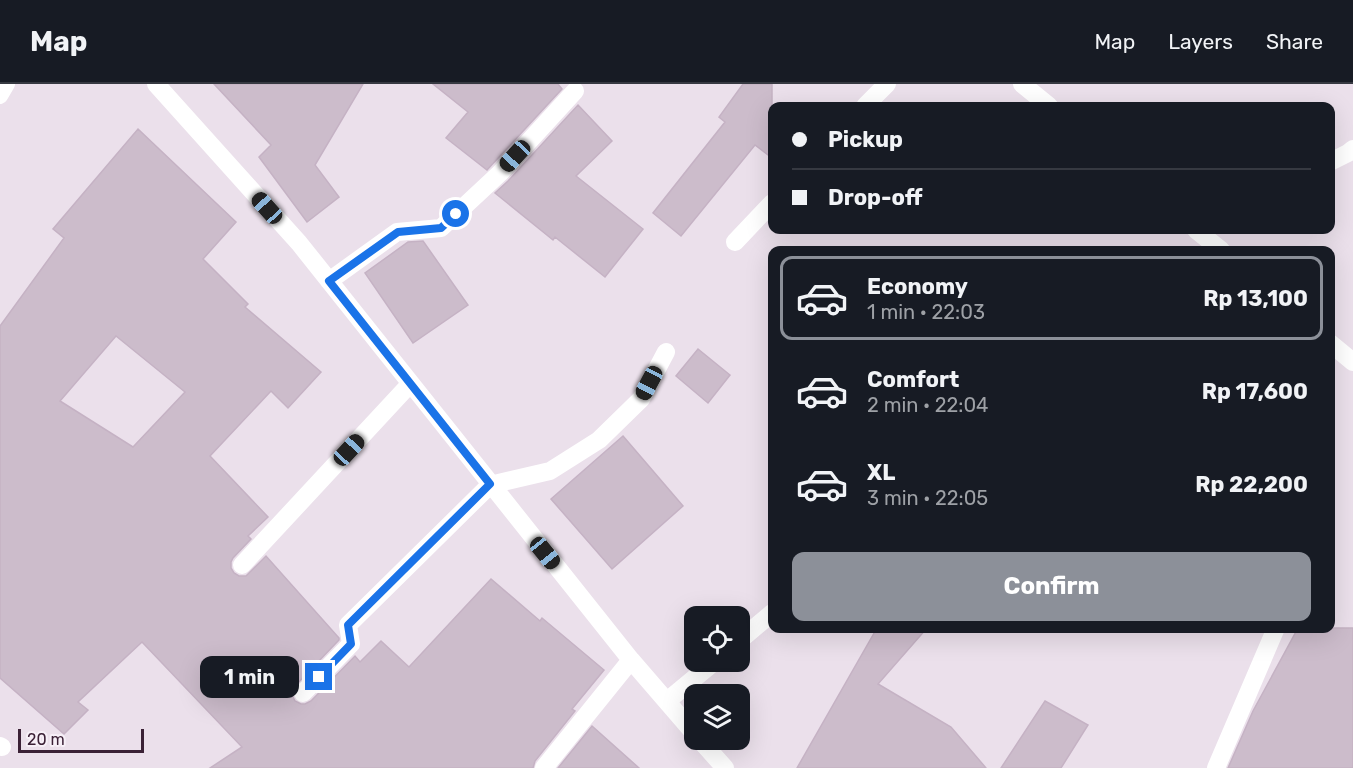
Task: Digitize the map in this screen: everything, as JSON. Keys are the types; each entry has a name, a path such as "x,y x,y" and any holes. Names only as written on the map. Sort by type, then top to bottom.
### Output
{"street":[{"path":"156,84 299,243 631,660 684,721"},
{"path":"869,102 887,84"},
{"path":"1022,84 1044,102"},
{"path":"329,281 398,232 441,228 500,173 575,91"},
{"path":"1335,160 1353,149"},
{"path":"735,242 768,207"},
{"path":"1201,234 1216,246"},
{"path":"1335,347 1353,362"},
{"path":"303,693 351,644 348,625 490,484 550,471 599,440 641,399 666,352"},
{"path":"242,565 410,384"},
{"path":"750,632 768,616"},
{"path":"1216,768 1274,633"},
{"path":"544,768 631,660"},
{"path":"667,701 702,672"},
{"path":"709,750 725,768"}],"lane":[{"path":"0,96 7,84"}],"building":[{"path":"214,84 363,84 315,165 339,197 307,222 259,157 271,145"},
{"path":"433,84 558,84 562,89 487,170 446,138 468,112"},
{"path":"743,84 772,84 772,102 768,102 768,155 755,145 681,236 653,213 725,122 719,117"},
{"path":"578,105 612,141 576,176 643,229 605,277 555,237 553,240 495,193"},
{"path":"138,129 236,222 203,259 248,304 245,307 321,372 288,408 271,391 210,456 268,517 248,536 251,539 233,558 231,568 234,573 246,576 266,556 339,638 292,690 295,701 305,704 311,701 355,656 360,662 381,641 409,667 491,579 540,621 542,618 604,670 572,709 575,711 535,761 533,768 210,768 242,747 142,642 78,702 88,710 64,734 0,678 0,326 64,238 53,229","holes":["116,336 185,392 133,447 60,401"]},
{"path":"423,241 468,305 413,343 365,273 408,242"},
{"path":"698,349 730,375 708,403 676,376"},
{"path":"623,436 683,506 612,569 551,499"},
{"path":"1335,628 1353,628 1353,768 1228,768 1253,711 1295,633 1335,633"},
{"path":"874,633 923,633 878,684 951,727 986,768 797,768"},
{"path":"1045,701 1088,725 1061,768 1001,768"},
{"path":"592,726 639,768 558,768"}],"route":[{"path":"319,677 351,644 348,625 490,484 329,281 398,232 441,228 456,214"}]}
